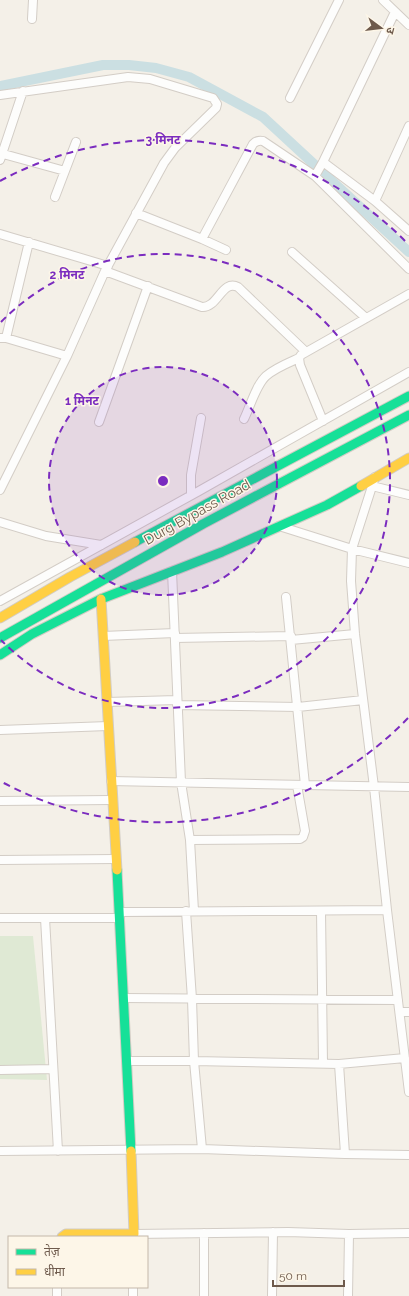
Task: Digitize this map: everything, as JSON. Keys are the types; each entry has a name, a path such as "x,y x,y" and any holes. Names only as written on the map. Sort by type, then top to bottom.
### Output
{"main road":[{"name":"Durg Bypass Road","path":"0,618 70,577 409,396"},
{"name":"Durg Bypass Road","path":"0,638 289,478 409,415"},
{"path":"0,655 32,634 101,599 222,552 327,505 373,482 409,458"},
{"path":"63,1236 66,1234 134,1236 132,1151 120,915 101,599"}],"street":[{"path":"32,19 33,0"},
{"path":"290,98 339,0"},
{"path":"383,0 409,25"},
{"path":"315,176 395,12"},
{"path":"0,95 128,77 141,77 162,82 216,100 217,104 216,108 182,141 170,155 136,212 106,268 67,356 0,490"},
{"path":"23,91 1,155 65,171"},
{"path":"375,201 407,139 409,126"},
{"path":"202,239 255,142 260,140 264,141 315,176 409,269"},
{"path":"55,198 76,142"},
{"path":"323,162 375,201 409,231"},
{"path":"136,212 226,250"},
{"path":"0,234 29,242 106,268 202,307 206,307 215,301 228,286 234,285 238,287 306,352"},
{"path":"29,242 3,338 67,356"},
{"path":"292,252 366,318"},
{"path":"99,422 148,286"},
{"path":"244,419 261,382 276,368 299,358 306,352 409,294"},
{"path":"299,358 300,365 323,421"},
{"path":"0,601 192,495 409,372"},
{"path":"192,495 191,475 201,418"},
{"path":"409,495 373,482 352,549 351,582 355,634 409,1092"},
{"path":"0,522 46,536 101,545"},
{"path":"279,526 352,549 409,563"},
{"path":"172,571 181,782 190,840 190,911 194,1060 202,1149"},
{"path":"190,840 303,838 305,831 301,785 298,707 286,597"},
{"path":"103,636 291,638 355,634"},
{"path":"107,702 298,707 363,700"},
{"path":"0,730 108,726"},
{"path":"111,781 409,787"},
{"path":"0,801 112,800"},
{"path":"0,860 116,860"},
{"path":"321,910 324,1064"},
{"path":"0,918 45,918 190,911 387,910"},
{"path":"45,918 58,1151"},
{"path":"124,998 398,1000"},
{"path":"400,1012 409,1012"},
{"path":"127,1061 194,1060 339,1064 405,1058"},
{"path":"339,1064 345,1154"},
{"path":"0,1070 53,1069"},
{"path":"0,1151 132,1151 202,1149 409,1155"},
{"path":"134,1236 273,1232 349,1234 409,1233"},
{"path":"272,1296 273,1232"},
{"path":"204,1233 204,1296"},
{"path":"348,1296 349,1234"}],"green space":[{"path":"0,936 33,936 47,1080 0,1079"}],"waterway":[{"path":"0,86 103,65 129,65 156,68 189,77 263,117 316,166"},
{"path":"321,171 409,252"}],"traffic: fast":[{"path":"135,542 409,396"},
{"path":"0,638 203,524 409,415"},
{"path":"0,655 32,634 101,599 222,552 327,505 361,486"},
{"path":"117,870 131,1151"}],"traffic: slow":[{"path":"361,486 409,458"},
{"path":"0,618 70,577 135,542"},
{"path":"101,599 117,870"},
{"path":"63,1236 66,1234 134,1234 131,1151"}]}
